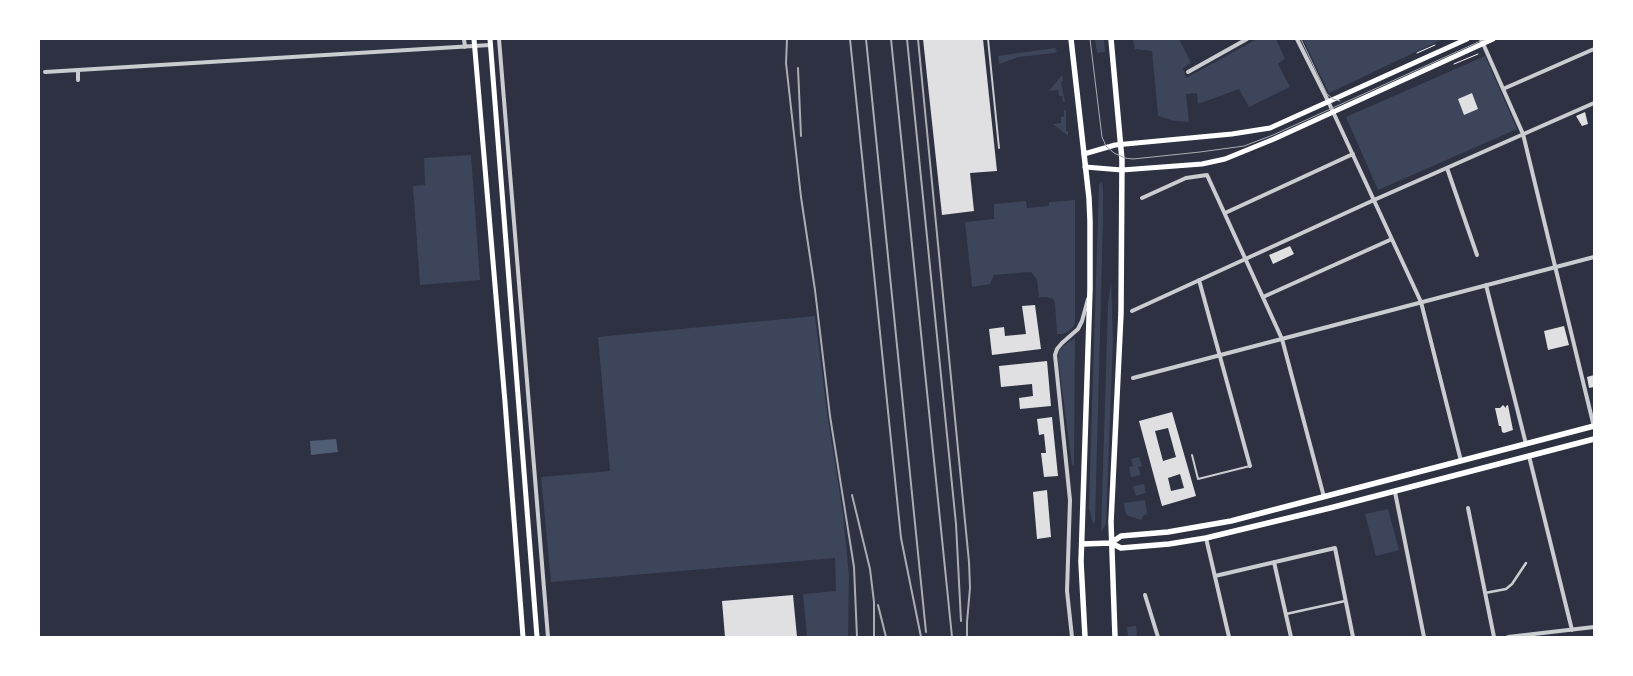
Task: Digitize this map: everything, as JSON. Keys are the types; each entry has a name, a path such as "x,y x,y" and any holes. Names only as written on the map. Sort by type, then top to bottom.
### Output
{"main road":[{"path":"474,39 523,637"},
{"path":"1071,39 1089,198 1090,289 1082,544 1085,637"},
{"path":"1111,39 1122,170 1121,313 1112,480 1111,543 1116,637"},
{"path":"1084,154 1120,144 1251,132 1285,122 1467,39"},
{"path":"1085,167 1122,170 1202,164 1225,159 1482,41 1493,39"},
{"path":"490,42 537,637"},
{"path":"1111,543 1121,536 1168,532 1231,521 1594,426"},
{"path":"1082,544 1111,543 1121,548 1169,544 1206,538 1394,492 1594,439"}],"street":[{"path":"464,39 465,47"},
{"path":"499,39 548,637"},
{"path":"1188,72 1247,39"},
{"path":"1297,39 1333,111 1421,302 1461,461"},
{"path":"1482,41 1523,134 1594,426"},
{"path":"45,72 465,47 490,42"},
{"path":"1503,89 1594,49"},
{"path":"78,70 78,80"},
{"path":"1132,310 1594,103"},
{"path":"1225,213 1353,154"},
{"path":"1446,168 1478,255"},
{"path":"1142,198 1186,178 1207,176 1282,339 1324,497"},
{"path":"1263,297 1392,239"},
{"path":"1133,378 1594,257"},
{"path":"1199,280 1250,466"},
{"path":"1486,285 1526,444"},
{"path":"1072,637 1067,591 1070,500 1055,355 1062,343 1078,329 1082,321 1090,289"},
{"path":"1528,456 1572,630"},
{"path":"1394,492 1424,637"},
{"path":"1468,508 1494,637"},
{"path":"1206,538 1229,637"},
{"path":"1215,576 1335,548 1353,637"},
{"path":"1274,562 1291,637"},
{"path":"1485,593 1506,589 1512,584 1526,563"},
{"path":"1145,595 1158,637"},
{"path":"1286,614 1346,601"},
{"path":"1508,637 1594,627"},
{"path":"1536,634 1542,637"}],"lane":[{"path":"988,39 999,148"},
{"path":"1192,455 1198,479 1250,466"}],"path":[{"path":"1417,53 1435,45"},
{"path":"1454,64 1478,54"}],"shaded area":[{"path":"1095,39 1104,39 1105,52 1097,53"},
{"path":"1133,39 1179,39 1191,63 1183,68 1186,78 1257,39 1276,39 1285,59 1278,64 1290,87 1249,107 1239,89 1198,104 1197,93 1186,94 1189,122 1174,121 1158,116 1152,51 1135,49"},
{"path":"1303,39 1443,39 1329,93"},
{"path":"1055,48 1057,51 1055,53 1019,57 999,64 998,56"},
{"path":"1485,56 1517,129 1378,190 1346,117"},
{"path":"1062,75 1063,81 1061,82 1065,102 1063,102 1062,96 1059,96 1058,90 1049,91"},
{"path":"1064,110 1066,110 1066,131 1068,131 1068,136 1053,124 1061,123"},
{"path":"471,155 480,280 420,285 413,186 425,185 424,158"},
{"path":"1102,182 1103,222 1095,522 1093,524 1089,508 1099,185"},
{"path":"1075,200 1075,321 1074,326 1069,331 1057,334 1055,302 1053,299 1039,297 1037,280 1031,272 994,275 990,284 972,287 965,222 994,219 994,204 1026,201 1027,208 1049,206 1049,202"},
{"path":"1111,282 1113,338 1106,524 1101,532 1108,305"},
{"path":"815,316 827,413 843,514 849,576 848,637 807,637 803,594 836,591 835,558 551,582 541,477 610,471 598,337"},
{"path":"1075,338 1074,464 1072,465 1058,358 1059,351 1064,345"},
{"path":"336,439 338,452 311,455 310,441"},
{"path":"1139,457 1142,466 1138,467 1141,475 1131,477 1129,467 1133,466 1131,459"},
{"path":"1144,484 1146,493 1136,496 1133,486"},
{"path":"1145,500 1147,514 1141,520 1128,516 1125,512 1124,503"},
{"path":"1388,509 1399,550 1376,556 1365,514"},
{"path":"1136,626 1137,637 1128,637 1127,627"}],"building":[{"path":"923,39 983,39 997,171 970,173 974,211 942,215"},
{"path":"1472,93 1478,109 1464,115 1458,99"},
{"path":"1585,112 1588,124 1582,126 1576,116"},
{"path":"1290,246 1294,254 1273,264 1269,255"},
{"path":"1035,305 1041,349 992,355 989,329 1004,327 1005,336 1026,334 1022,306"},
{"path":"1564,326 1569,345 1548,350 1544,331"},
{"path":"1047,361 1051,406 1020,409 1019,398 1033,396 1032,384 1001,387 999,366"},
{"path":"1594,375 1594,387 1589,388 1587,377"},
{"path":"1503,405 1506,408 1508,405 1513,430 1504,433 1501,426 1499,426 1495,408 1500,408"},
{"path":"1172,412 1196,496 1162,506 1139,421","holes":["1168,428 1176,457 1163,461 1155,431","1180,474 1184,488 1171,491 1168,478"]},
{"path":"1052,417 1058,476 1044,477 1041,453 1046,453 1044,434 1039,435 1037,419"},
{"path":"1047,490 1051,537 1037,539 1033,492"},
{"path":"793,595 797,637 725,637 722,601"}],"tram line":[{"path":"1090,39 1102,137 1106,146 1114,153 1133,159 1244,146 1273,135 1485,39"},
{"path":"1301,39 1327,94 1333,99 1340,101"}],"railway":[{"path":"787,39 786,63 801,197 815,290 830,416 854,567 857,637"},
{"path":"850,39 901,538 921,637"},
{"path":"866,39 926,632"},
{"path":"891,39 952,637"},
{"path":"907,39 956,524 961,621"},
{"path":"918,39 969,562 970,588 967,637"},
{"path":"798,68 801,136"},
{"path":"852,495 870,569 874,602 874,637"},
{"path":"878,605 886,637"}]}
